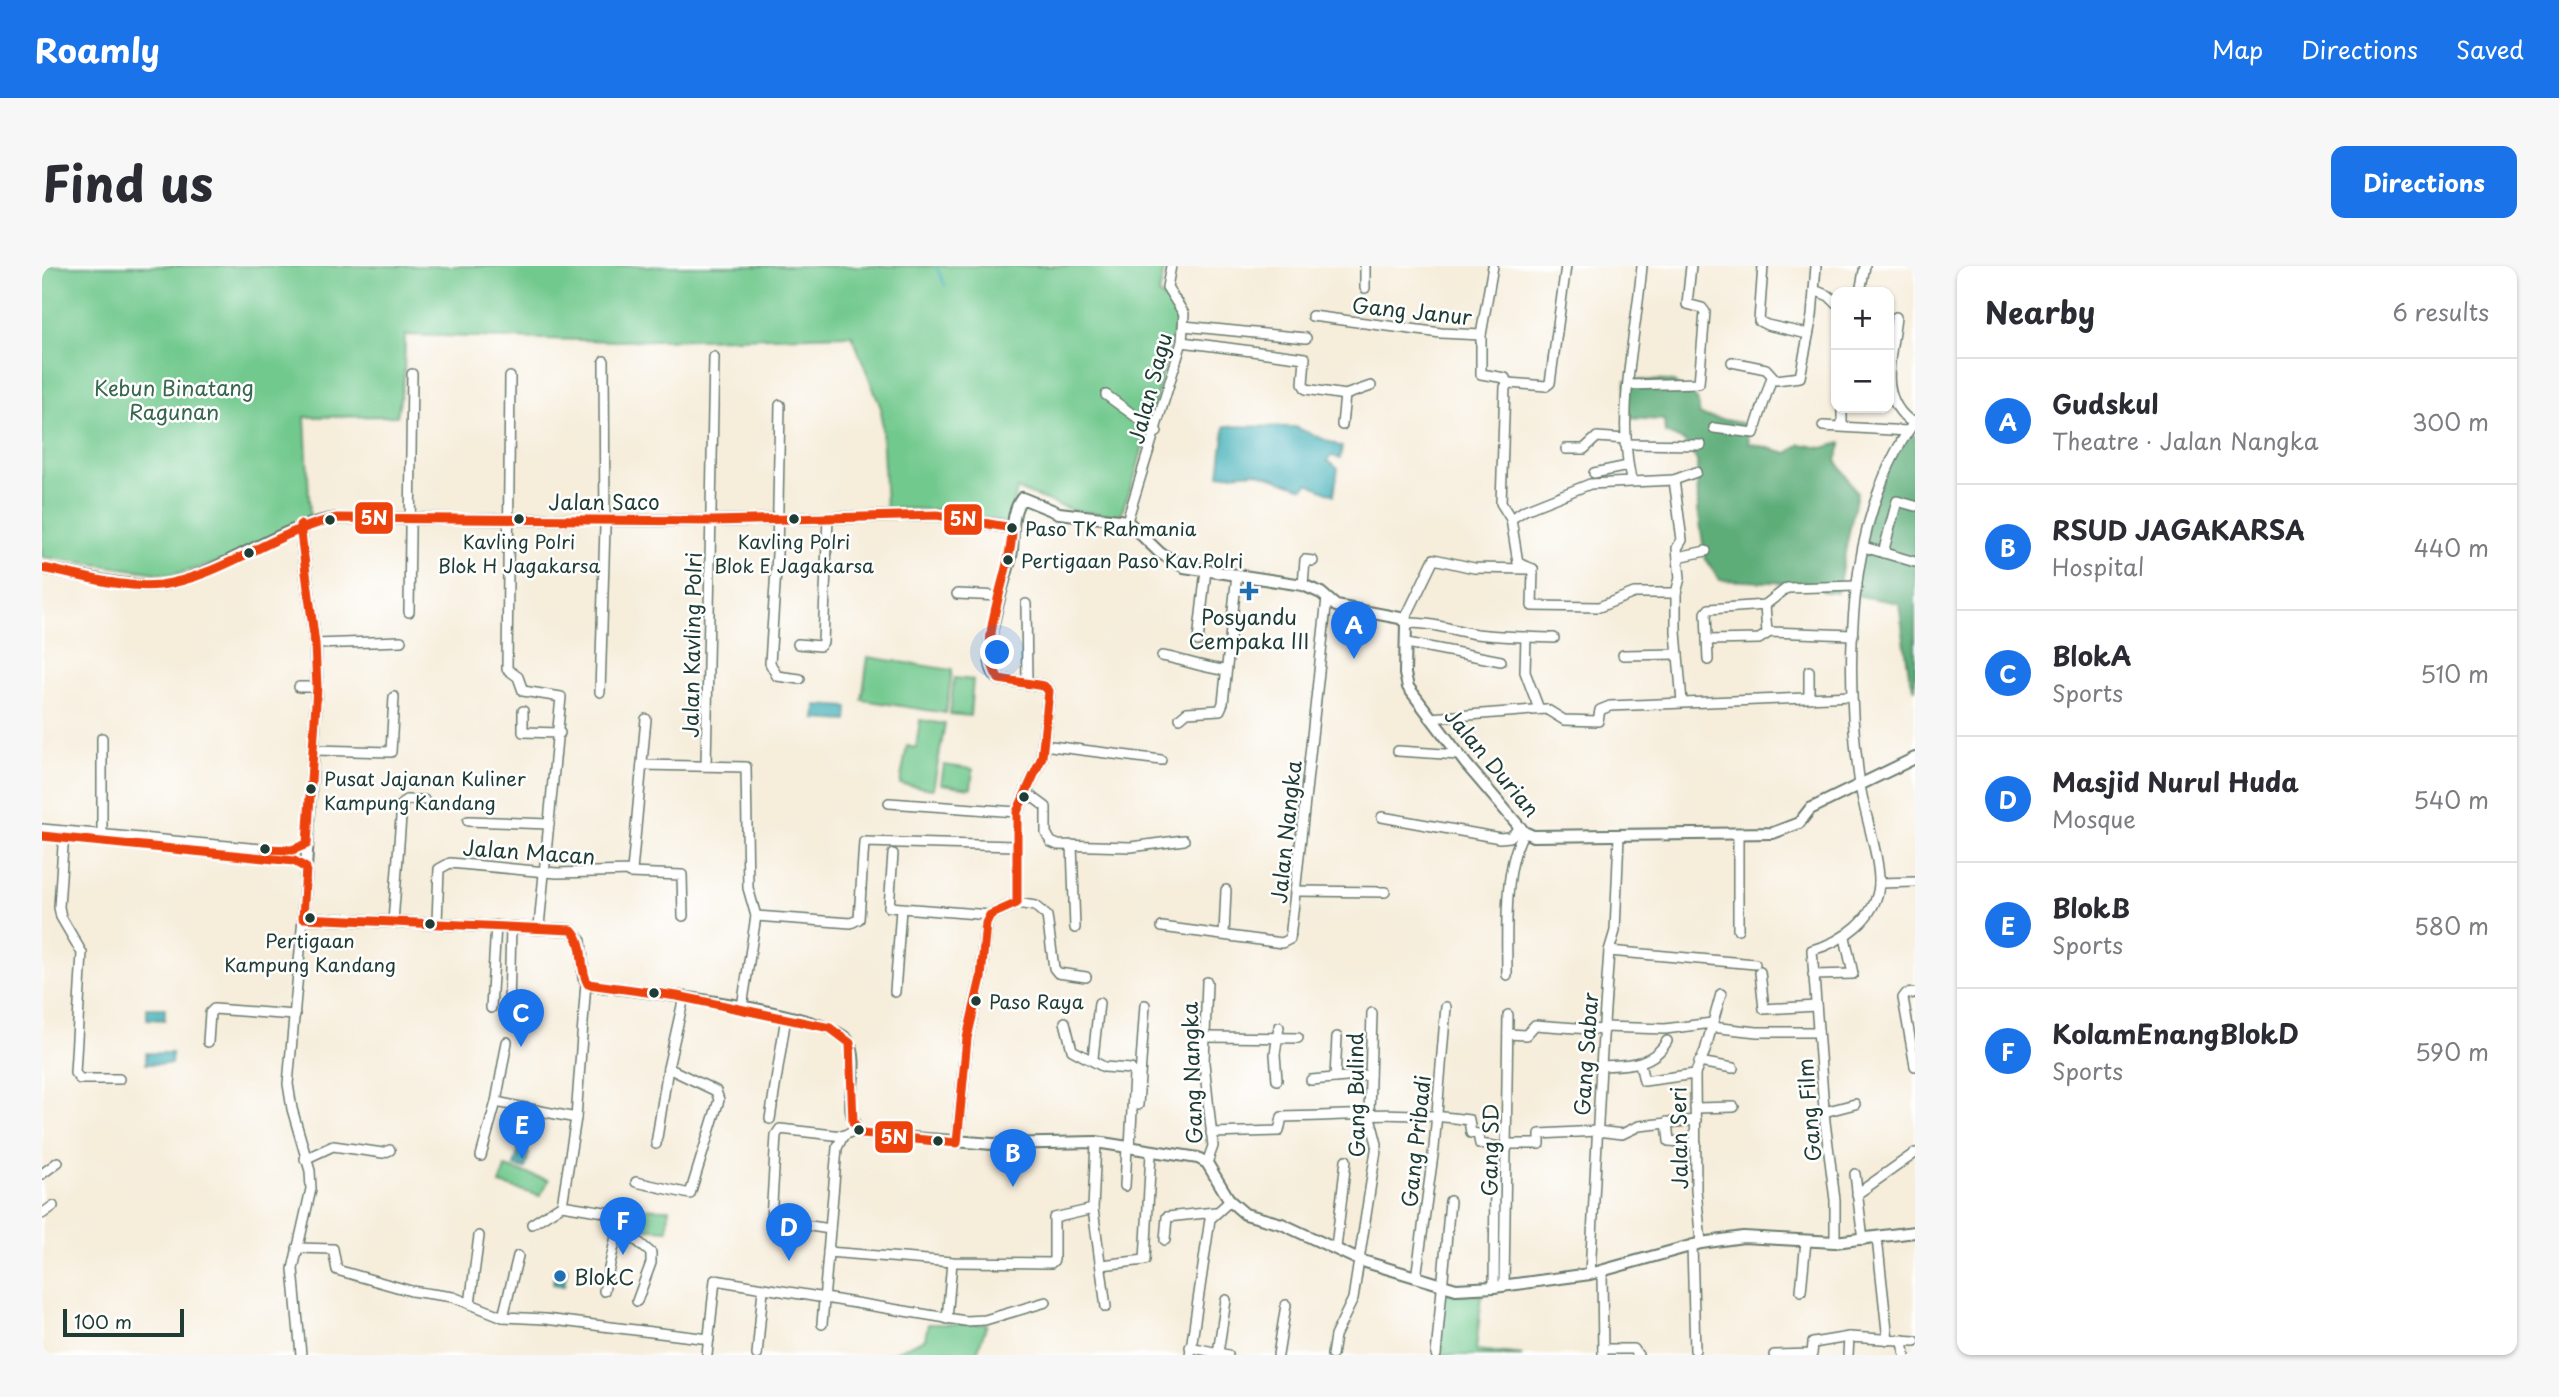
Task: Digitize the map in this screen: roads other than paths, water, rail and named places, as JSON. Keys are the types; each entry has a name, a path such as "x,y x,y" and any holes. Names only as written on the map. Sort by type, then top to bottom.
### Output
{"main road":[{"path":"957,1143 967,1038 981,978 985,928 990,915 1017,903 1017,812 1038,771 1044,745 1049,691 1044,686 999,679 993,671 992,633 1011,555 1012,528 1019,501 1025,498 1059,513 1127,521 1142,539 1173,562 1206,570 1303,585 1336,606 1394,614 1405,622"},
{"name":"Jalan Saco","path":"42,568 131,583 168,584 212,570 300,525 337,518 713,521 937,515 1012,528"},
{"path":"300,525 315,644 317,687 303,918 566,928 576,933 580,941 586,982 590,985 742,1007 830,1028 845,1036 850,1044 851,1101 856,1129 873,1137 957,1143 1096,1142 1151,1153 1198,1158 1208,1163 1230,1200 1245,1214 1282,1224 1359,1259 1444,1287 1499,1287 1590,1274 1696,1244 1743,1237 1835,1242 1915,1231"},
{"name":"Jalan Durian","path":"1405,622 1406,680 1430,719 1522,830 1543,838 1773,833 1790,829 1810,809 1915,758"}],"street":[{"name":"Jalan Sagu","path":"1127,521 1157,432 1182,342 1182,309 1167,287 1171,266"},
{"path":"1365,266 1365,288"},
{"name":"Gang Janur","path":"1312,316 1441,334 1481,335 1493,266"},
{"path":"1507,384 1546,386 1550,383 1566,266"},
{"path":"1631,480 1625,442 1642,266"},
{"path":"1629,385 1699,383 1705,312 1687,304 1691,266"},
{"path":"1763,266 1759,321 1767,326 1808,334"},
{"path":"1732,362 1766,369 1776,380 1800,377 1816,266"},
{"path":"1861,287 1865,266"},
{"path":"1814,290 1831,298"},
{"path":"1896,317 1889,384 1891,398 1896,410 1912,425"},
{"path":"1184,326 1306,338"},
{"path":"1481,335 1481,374 1505,378 1507,384 1501,440 1501,503 1511,519 1518,563 1534,569"},
{"path":"1182,342 1305,358 1303,384 1306,389 1345,395 1371,386"},
{"name":"Jalan Kavling Polri","path":"706,766 713,521 714,357"},
{"path":"600,692 605,520 604,361"},
{"path":"409,612 412,374"},
{"path":"510,377 507,669 518,677 523,691 561,697 539,926"},
{"path":"1714,428 1755,432 1772,377"},
{"path":"1107,395 1157,432"},
{"path":"1342,425 1345,395"},
{"path":"780,405 778,520 770,663 777,676 800,679"},
{"path":"1842,413 1842,425"},
{"path":"1823,426 1835,429 1842,425 1912,425"},
{"path":"1845,937 1853,974 1813,975 1812,950 1835,944 1845,937 1873,906 1879,883 1860,785 1852,696 1853,635 1857,586 1864,547 1882,480 1912,425"},
{"path":"1566,449 1584,449 1597,437 1625,442 1701,445"},
{"path":"1594,473 1628,466"},
{"path":"1511,519 1573,489 1631,480 1674,480 1696,472"},
{"path":"1674,480 1682,540 1677,548 1680,578 1676,593 1682,702"},
{"path":"1884,553 1897,501 1915,506"},
{"path":"798,644 820,646 823,642 828,518"},
{"path":"1864,547 1915,562"},
{"path":"1678,557 1706,551"},
{"path":"1534,569 1474,568 1434,559 1405,622 1436,624 1474,633 1553,638"},
{"path":"1303,585 1306,560 1313,561"},
{"path":"1534,569 1532,606 1599,607 1634,593 1676,593"},
{"path":"1198,642 1206,570"},
{"path":"1180,718 1187,712 1220,710 1237,574"},
{"path":"1416,596 1418,583"},
{"path":"1708,660 1706,613 1709,609 1765,605 1787,588 1857,586"},
{"path":"957,594 1000,596"},
{"name":"Jalan Nangka","path":"1162,927 1286,942 1292,934 1326,598"},
{"path":"1026,604 1027,683"},
{"path":"1765,605 1767,633"},
{"path":"1707,640 1759,639 1767,633 1853,635"},
{"path":"1525,637 1525,672 1539,709"},
{"path":"315,644 401,641"},
{"path":"1407,643 1501,661"},
{"path":"1623,655 1678,654"},
{"path":"1162,656 1182,660 1194,666 1226,670"},
{"path":"1809,671 1809,697"},
{"path":"299,687 317,687"},
{"path":"315,750 391,752 394,696"},
{"path":"1430,719 1546,709 1564,720 1598,721 1600,710 1610,706 1852,696"},
{"path":"523,711 523,732 559,733"},
{"path":"629,873 633,869 646,719"},
{"path":"102,738 102,834"},
{"path":"1044,745 1161,760"},
{"path":"1398,751 1459,755"},
{"name":"Jalan Kavling Polri","path":"642,765 746,767 748,888 756,916"},
{"path":"1027,793 1046,807 1046,833 1051,842 1131,847 1184,840"},
{"path":"393,922 402,804 406,800 424,800"},
{"path":"889,803 1017,812"},
{"path":"1382,817 1500,838 1510,837 1522,830"},
{"path":"468,821 549,824"},
{"path":"42,828 64,835 294,861 306,868"},
{"path":"1507,975 1512,870 1522,830"},
{"path":"42,836 102,834 273,850 292,850 307,844"},
{"path":"1738,834 1738,929"},
{"path":"64,835 59,907 61,916 82,953 75,1073 80,1080 119,1079"},
{"name":"Gang Sabar","path":"1590,1274 1601,1066 1609,951 1615,931 1619,836"},
{"path":"742,1007 756,916 851,923 859,919 864,842 1016,846"},
{"path":"1072,845 1075,928"},
{"path":"893,853 889,907 990,915"},
{"name":"Jalan Macan","path":"437,922 439,869 450,863 545,872 682,875 683,916"},
{"path":"1879,883 1915,882"},
{"path":"1224,934 1226,890"},
{"path":"1295,891 1385,892"},
{"path":"1017,903 1035,906 1047,916 1054,968 1058,973 1086,977"},
{"path":"895,992 901,909"},
{"path":"301,1355 294,1307 293,1269 311,1189 288,1084 303,918"},
{"path":"491,1008 495,925"},
{"path":"509,1006 512,926"},
{"path":"1609,951 1758,968 1764,1009 1816,1006"},
{"name":"Gang Film","path":"1813,975 1824,1112 1835,1200 1835,1242"},
{"path":"562,1205 576,1118 586,982"},
{"name":"Gang Nangka","path":"1207,982 1204,1037 1213,1146 1208,1163"},
{"path":"1915,993 1906,994 1903,998 1915,1066"},
{"name":"Jalan Seri","path":"1695,1350 1695,1074 1721,994"},
{"path":"656,1144 668,1068 684,997"},
{"path":"1093,1058 1099,1003"},
{"path":"1125,1186 1145,1005"},
{"name":"Gang Pribadi","path":"1416,1278 1446,1007"},
{"path":"208,1042 210,1013 214,1009 295,1015"},
{"name":"Gang Bulind","path":"1332,1355 1335,1336 1353,1299 1377,1144 1369,1112 1372,1013"},
{"name":"Gang SD","path":"1499,1287 1507,1147 1508,1016"},
{"path":"770,1119 786,1017"},
{"path":"1065,1022 1072,1050 1093,1058 1104,1067 1131,1069 1134,1074 1131,1147"},
{"path":"1508,1034 1526,1035 1535,1025 1665,1030 1681,1025 1712,1025 1757,1032 1818,1032"},
{"path":"1277,1080 1279,1027"},
{"path":"1204,1037 1278,1040 1298,1038"},
{"path":"1335,1078 1337,1037"},
{"path":"1601,1066 1640,1064 1667,1041"},
{"path":"481,1156 496,1102 507,1042"},
{"path":"1699,1062 1733,1068"},
{"path":"1640,1064 1644,1081 1695,1074"},
{"path":"636,1182 690,1194 719,1100 716,1091 668,1068"},
{"path":"1311,1080 1370,1075"},
{"path":"496,1102 576,1118"},
{"path":"1824,1112 1855,1104"},
{"path":"1695,1108 1734,1107"},
{"path":"1211,1133 1279,1131 1281,1117 1369,1112 1468,1120 1471,1133 1478,1134 1480,1143 1507,1147 1540,1144 1540,1134 1597,1131 1622,1134 1639,1126 1696,1121"},
{"path":"1667,1122 1669,1141 1696,1143"},
{"path":"830,1229 771,1220 776,1135 780,1129 843,1136 856,1129"},
{"path":"822,1324 837,1148 843,1136"},
{"path":"1096,1142 1093,1209 1106,1307"},
{"path":"305,1159 333,1146 387,1153 390,1150"},
{"path":"1101,1265 1145,1260 1151,1153"},
{"path":"1857,1194 1915,1153"},
{"path":"1336,1248 1346,1160"},
{"path":"42,1174 58,1162"},
{"path":"1855,1174 1863,1240"},
{"path":"1495,1178 1499,1287"},
{"path":"1226,1300 1223,1354 1190,1351 1210,1219 1230,1200"},
{"path":"1436,1355 1450,1201"},
{"path":"532,1224 562,1205 606,1213 613,1211 623,1215 636,1240 651,1254 651,1263 637,1301"},
{"path":"42,1214 52,1206"},
{"path":"828,1252 952,1262 1051,1263 1054,1260 1054,1217 1093,1209"},
{"path":"1166,1240 1167,1217 1215,1212"},
{"path":"604,1292 617,1232 606,1213"},
{"path":"470,1304 480,1236"},
{"path":"1878,1238 1890,1340"},
{"path":"1801,1291 1806,1241"},
{"path":"298,1248 333,1249 337,1270 411,1291 453,1297 503,1317 595,1324 709,1339"},
{"path":"503,1317 518,1256"},
{"path":"947,1319 952,1262"},
{"path":"1602,1271 1603,1352 1634,1349 1638,1355"},
{"path":"707,1355 715,1280 947,1319 985,1320 1046,1302"},
{"path":"757,1355 763,1289"},
{"path":"1278,1355 1286,1305"},
{"path":"1848,1355 1849,1337"},
{"path":"1774,1355 1812,1354 1812,1343 1849,1337 1915,1341"},
{"path":"1903,1340 1905,1355"}],"water":[{"path":"1225,426 1295,427 1342,447 1340,458 1331,456 1327,461 1338,468 1334,495 1308,483 1303,488 1256,472 1219,475"},
{"path":"816,705 848,707 847,721 815,719"},
{"path":"147,1008 165,1008 165,1020 147,1019"},
{"path":"146,1053 172,1053 171,1064 146,1064"},
{"path":"519,1149 529,1153 525,1169 514,1166"},
{"name":"BlokC","path":"555,1267 567,1268 564,1286 553,1284"}],"waterway":[{"path":"936,266 945,285"}],"place":[{"name":"Kavling Polri Blok H Jagakarsa","path":"519,519"},
{"name":"Kavling Polri Blok E Jagakarsa","path":"794,519"},
{"name":"Paso TK Rahmania","path":"1012,528"},
{"name":"Pertigaan Paso Kav.Polri","path":"1008,560"},
{"name":"Posyandu Cempaka III","path":"1249,591"},
{"name":"Gudskul","path":"1354,659"},
{"name":"Pusat Jajanan Kuliner Kampung Kandang","path":"311,789"},
{"name":"Pertigaan Kampung Kandang","path":"310,918"},
{"name":"Paso Raya","path":"976,1001"},
{"name":"BlokA","path":"521,1047"},
{"name":"BlokB","path":"522,1159"},
{"name":"RSUD JAGAKARSA","path":"1013,1187"},
{"name":"KolamEnangBlokD","path":"623,1255"},
{"name":"Masjid Nurul Huda","path":"789,1261"},
{"name":"BlokC","path":"560,1276"}],"park label":[{"name":"Kebun Binatang Ragunan","path":"174,399"}]}
